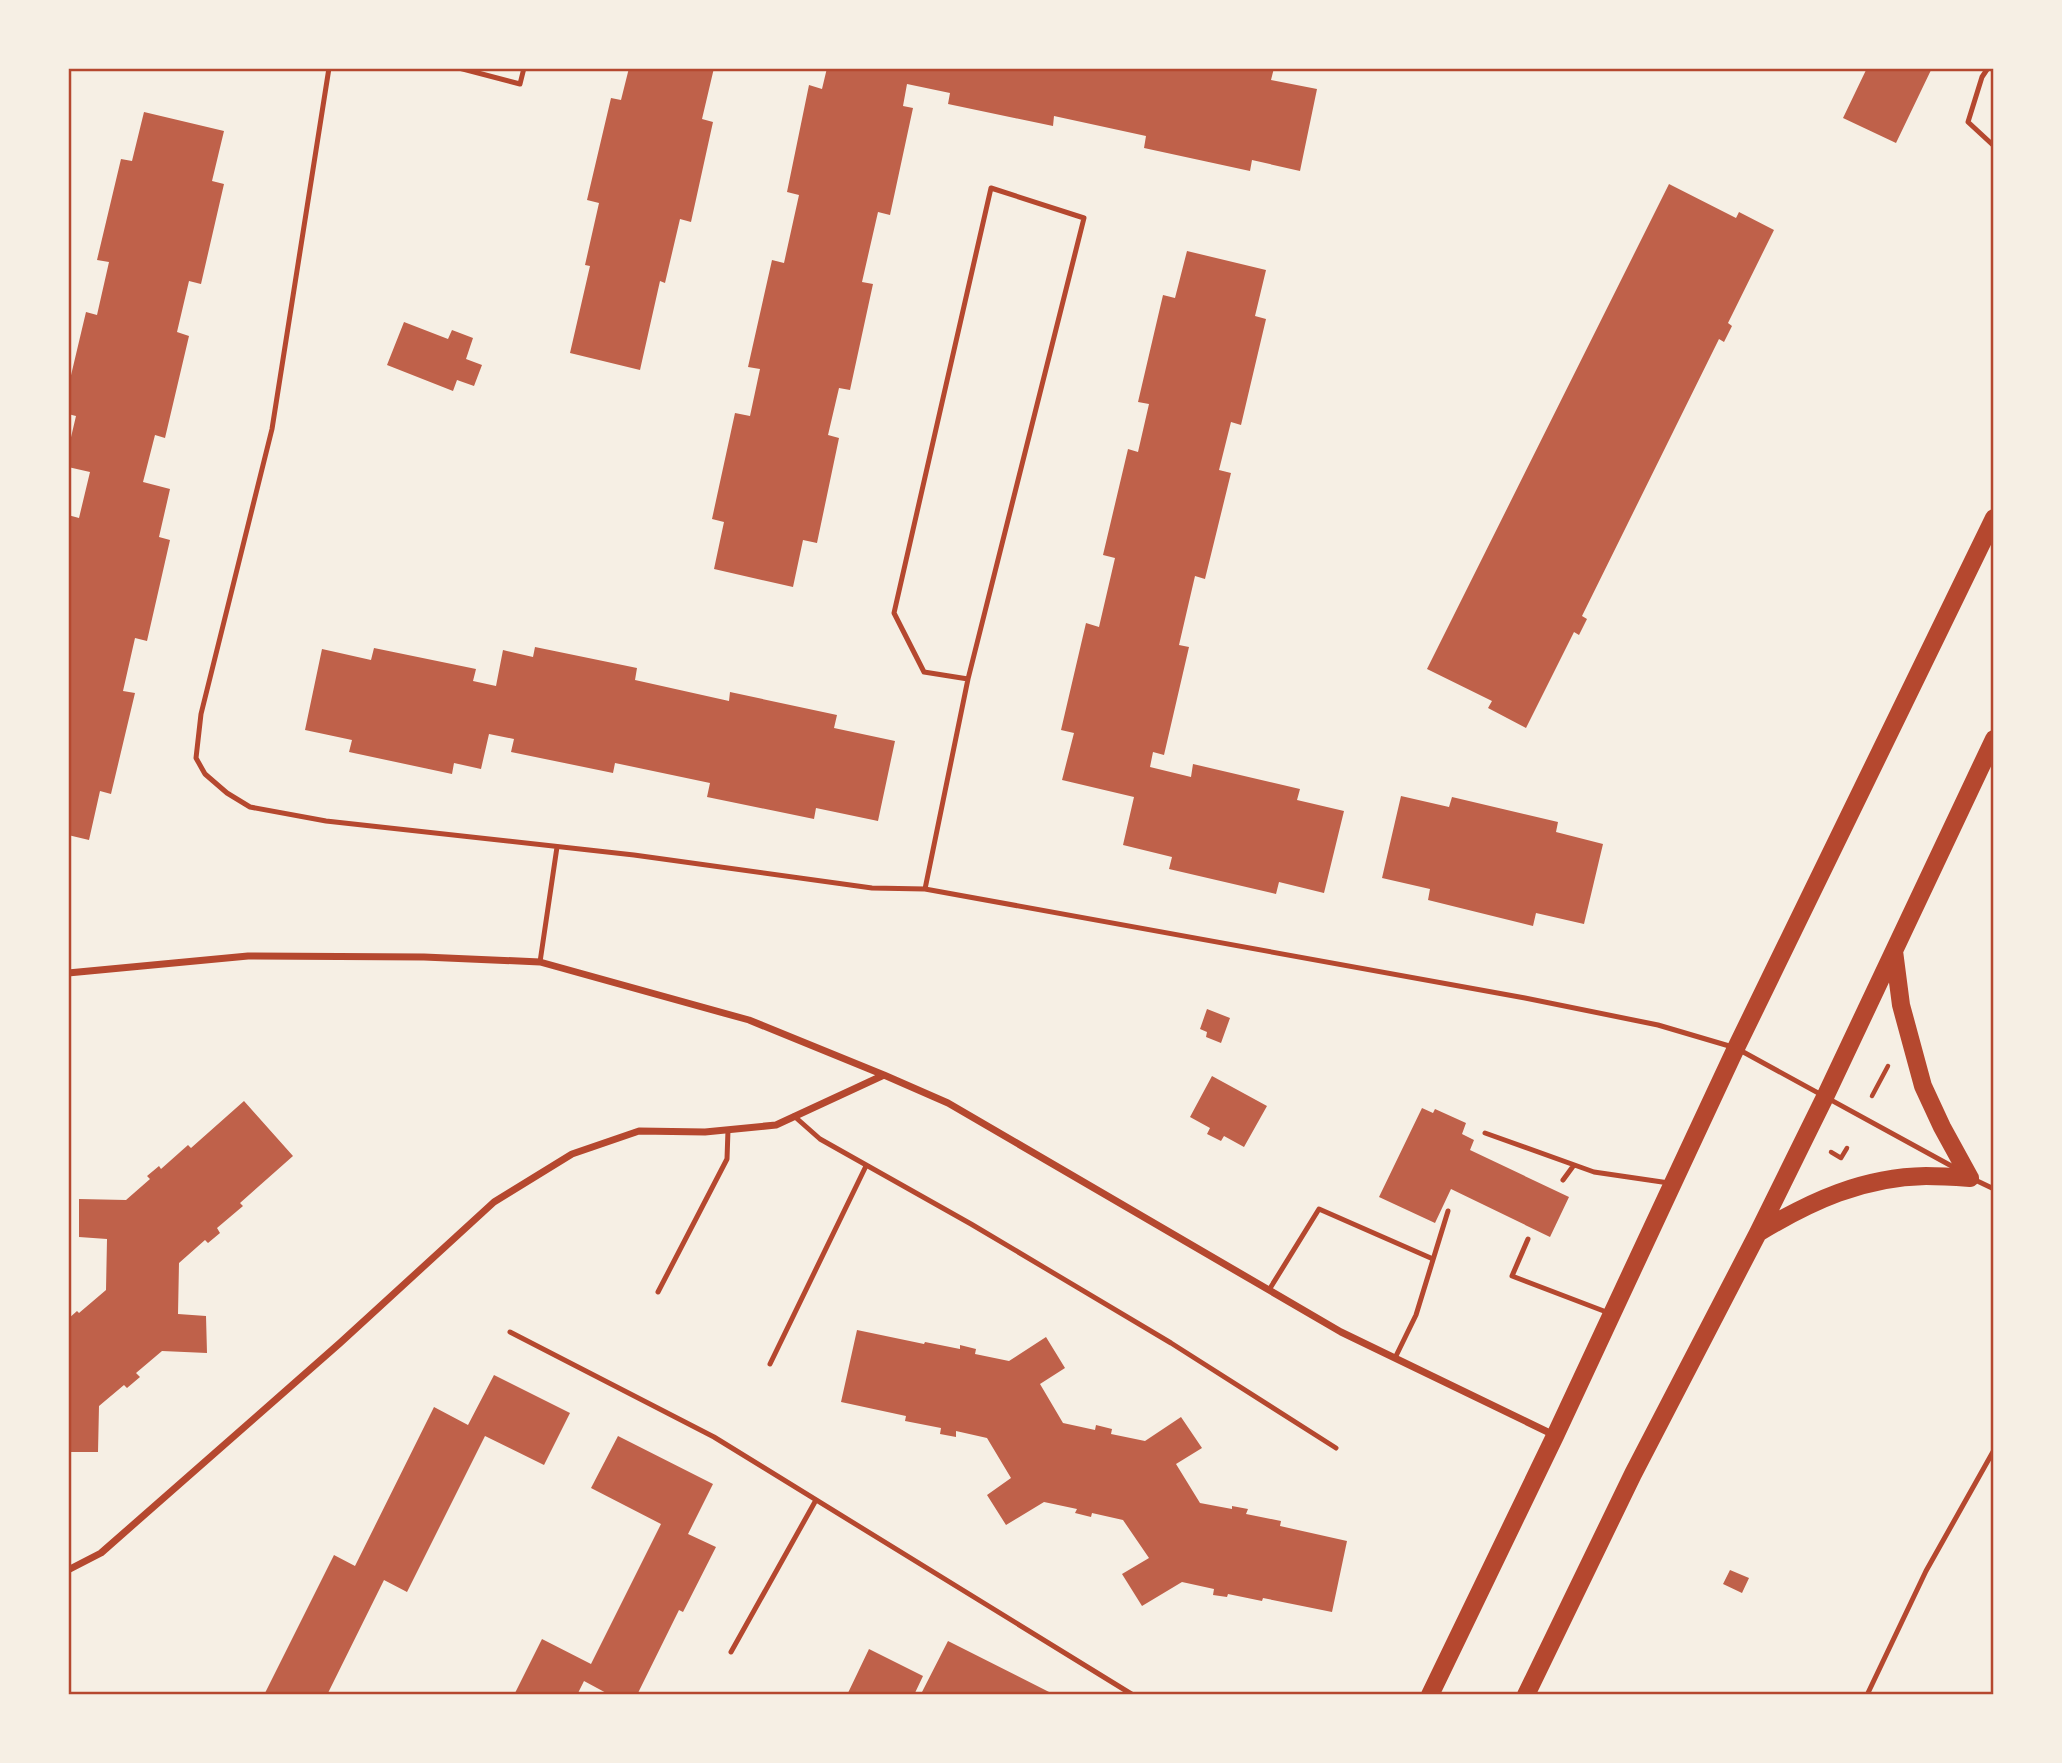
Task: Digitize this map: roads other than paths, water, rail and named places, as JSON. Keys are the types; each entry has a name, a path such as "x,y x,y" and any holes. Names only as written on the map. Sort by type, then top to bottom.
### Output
{"main road":[{"path":"1430,1695 1555,1436 1736,1048 1994,518"},
{"path":"1526,1695 1633,1474 1825,1097 1994,739"},
{"path":"1894,951 1901,1005 1923,1086 1970,1178"},
{"path":"1758,1233 1797,1209 1835,1193 1870,1184 1926,1176 1970,1178"}],"street":[{"path":"68,973 248,956 424,957 540,962 749,1020 948,1103 1341,1332 1555,1436"},
{"path":"68,1570 101,1553 340,1343 494,1202 572,1154 639,1131 705,1132 776,1125 884,1075"}],"lane":[{"path":"329,68 272,429 201,714 197,758 205,774 227,793 250,807 326,821 557,846 872,888 925,889 1658,1024 1736,1048 1994,1189"},
{"path":"459,68 520,84 524,68"},
{"path":"1988,68 1982,77 1968,122 1994,146"},
{"path":"925,889 968,679 1084,218 991,188 894,612 924,672 968,679"},
{"path":"540,962 557,846"},
{"path":"794,1116 820,1139 971,1224 1171,1343 1336,1448"},
{"path":"658,1292 727,1159 728,1130"},
{"path":"1485,1133 1594,1172 1672,1184"},
{"path":"1563,1180 1574,1165"},
{"path":"769,1364 866,1166"},
{"path":"1269,1290 1319,1209 1433,1259"},
{"path":"1395,1358 1416,1315 1448,1211"},
{"path":"1528,1239 1512,1276 1612,1314"},
{"path":"510,1332 714,1437 1133,1695"},
{"path":"1867,1695 1926,1571 1994,1450"},
{"path":"731,1652 816,1500"}]}
